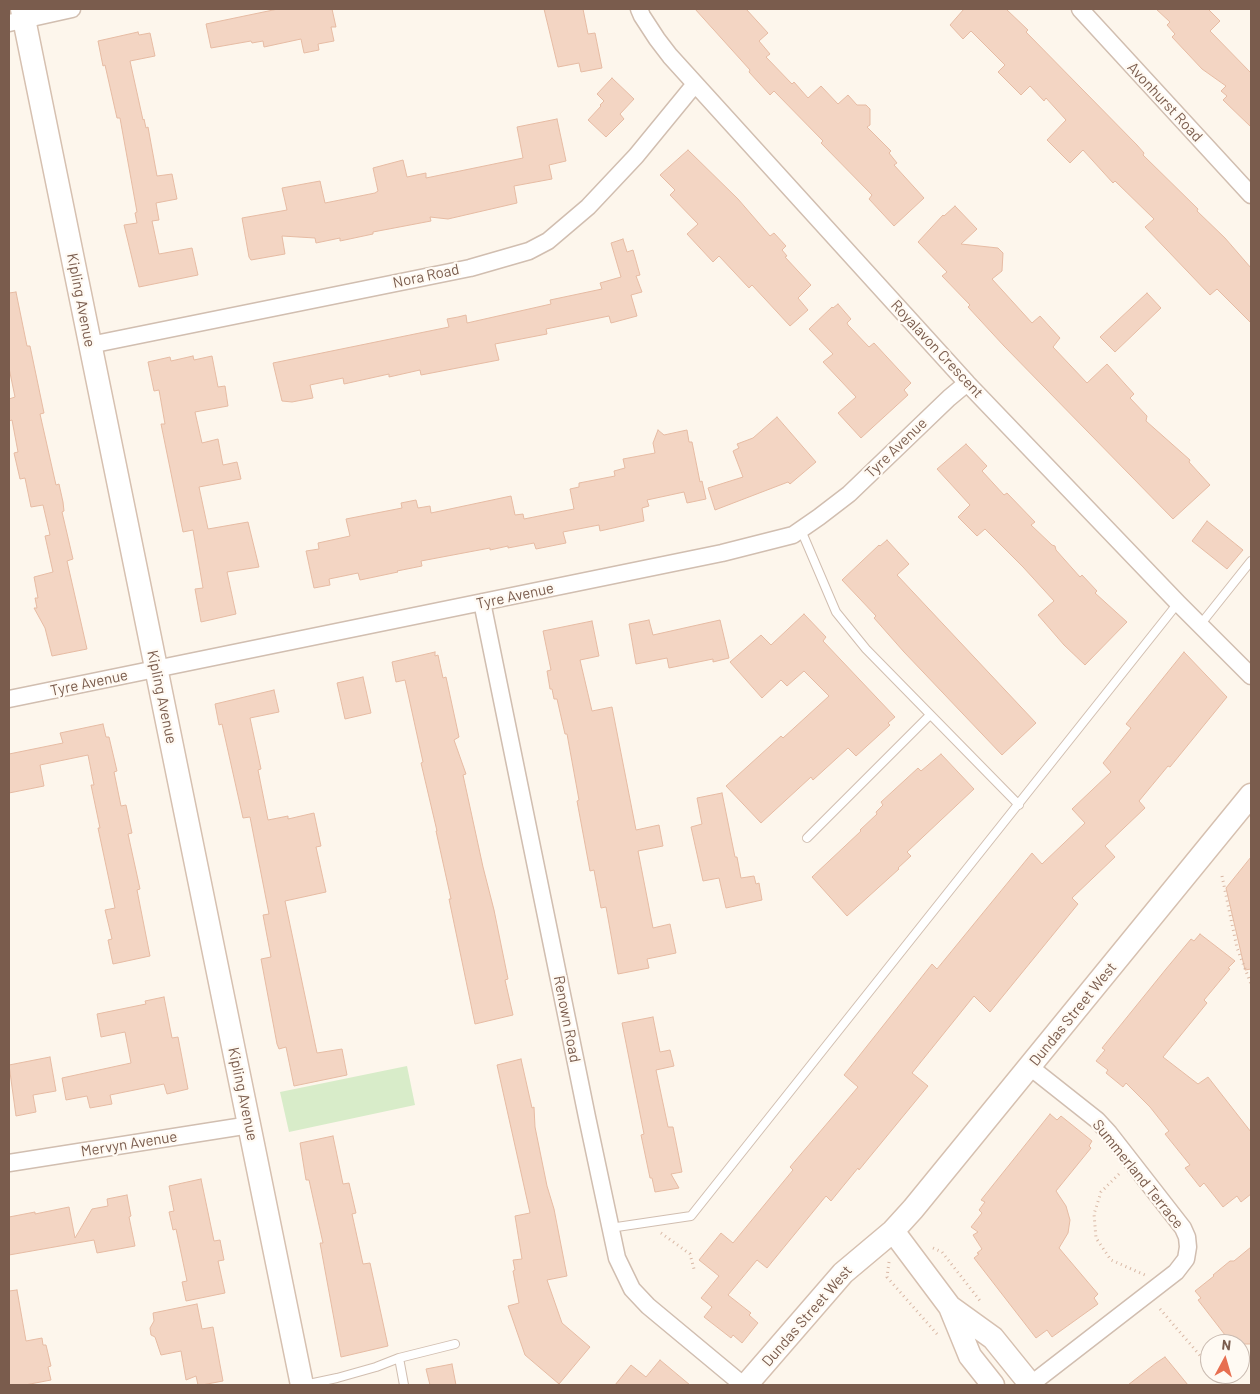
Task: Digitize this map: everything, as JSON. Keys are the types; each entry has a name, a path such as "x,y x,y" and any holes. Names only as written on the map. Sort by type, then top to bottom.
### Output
{"main road":[{"name":"Kipling Avenue","path":"18,17 90,345 302,1385"},
{"name":"Dundas Street West","path":"745,1385 843,1273 893,1231 914,1209 1251,795"},
{"path":"893,1231 950,1307 970,1356 993,1385"},
{"path":"950,1307 993,1338 1030,1385"}],"street":[{"path":"18,17 72,9"},
{"name":"Royalavon Crescent","path":"639,9 657,39 695,84 967,383 1178,603 1251,676"},
{"name":"Avonhurst Road","path":"1080,9 1251,195"},
{"name":"Nora Road","path":"90,345 470,268 528,251 548,241 588,207 636,156 695,84"},
{"name":"Tyre Avenue","path":"9,699 722,553 793,535 849,494 967,383"},
{"name":"Renown Road","path":"482,602 617,1258 632,1289 648,1306 745,1385"},
{"name":"Summerland Terrace","path":"1030,1066 1096,1120 1132,1162 1182,1228 1187,1237 1188,1247 1186,1259 1176,1272 1030,1385"},
{"name":"Mervyn Avenue","path":"9,1163 250,1125"}],"lane":[{"path":"801,530 836,612 866,649 1019,805"},
{"path":"1200,625 1251,561"},
{"path":"610,1228 691,1216 1178,603"},
{"path":"807,838 930,715"},
{"path":"302,1385 337,1378 376,1367 399,1358 455,1344"},
{"path":"399,1358 404,1385"}],"path":[{"path":"1222,876 1237,948 1251,984"},
{"path":"1132,1162 1102,1192 1094,1214 1096,1238 1111,1260 1134,1272 1163,1282"},
{"path":"659,1220 661,1234 690,1254 694,1269"},
{"path":"893,1231 887,1277 923,1316 941,1339"},
{"path":"931,1247 942,1252 982,1304"},
{"path":"1160,1309 1200,1355"}],"green space":[{"path":"407,1066 415,1105 289,1132 280,1092"}],"building":[{"path":"278,9 332,9 336,27 331,27 334,41 318,44 319,50 304,53 301,39 264,47 263,41 252,43 251,41 211,48 206,24"},
{"path":"544,9 583,9 588,34 595,33 602,68 581,72 579,63 558,67"},
{"path":"695,9 746,9 768,33 759,41 770,54 766,57 792,84 794,82 808,98 821,86 838,104 848,95 857,105 866,105 870,109 870,125 867,127 891,151 889,153 897,163 894,165 924,198 894,226 869,199 872,195 821,143 823,141 774,91 770,95"},
{"path":"964,9 1006,9 1028,30 1026,32 1137,145 1144,153 1143,155 1225,238 1251,268 1251,323 1217,289 1210,295 1145,227 1154,219 1115,181 1113,183 1083,150 1070,163 1047,140 1066,120 1046,98 1044,101 1030,86 1021,95 998,72 1005,65 971,31 963,39 950,25"},
{"path":"1156,9 1208,9 1220,21 1210,31 1251,73 1251,127 1223,100 1227,96 1221,91 1226,86 1202,69 1172,37 1175,34 1167,25 1170,22"},
{"path":"138,32 139,35 150,33 155,56 130,61 143,120 146,128 148,127 157,176 172,174 177,199 156,203 159,220 152,221 159,254 192,248 198,275 139,287 124,225 137,223 135,213 137,212 120,118 117,118 98,41"},
{"path":"612,78 634,99 620,114 624,119 606,137 588,120 604,101 597,94"},
{"path":"557,119 566,161 549,165 552,179 514,186 517,203 448,219 430,217 431,221 373,232 373,234 340,241 340,238 316,243 315,238 282,236 285,254 251,260 249,257 242,218 287,210 282,188 320,181 325,203 375,193 378,191 373,168 403,160 407,177 426,173 426,178 523,158 517,127"},
{"path":"688,150 738,199 770,236 774,233 786,246 782,250 787,256 785,257 811,285 798,298 808,310 790,326 752,285 749,288 719,256 713,262 687,234 698,224 670,195 675,190 660,175"},
{"path":"955,206 977,229 961,244 998,248 1003,253 1002,271 992,279 1032,323 1040,316 1060,338 1053,347 1087,383 1107,364 1134,394 1130,398 1147,416 1146,421 1190,460 1189,462 1210,485 1173,519 968,307 970,305 942,276 947,272 918,242 943,215"},
{"path":"623,239 627,252 633,250 640,275 636,276 642,292 631,295 637,316 611,323 609,316 546,329 547,334 495,344 499,360 421,375 420,370 389,377 389,374 344,384 343,378 310,385 313,398 292,402 282,401 273,363 449,327 447,319 466,315 467,323 551,304 550,300 602,289 600,283 621,277 611,243"},
{"path":"16,292 44,413 40,414 56,485 59,484 63,502 64,511 62,512 73,559 67,561 87,649 52,656 45,628 34,608 37,608 35,598 38,598 34,577 53,572 45,536 50,535 43,505 31,507 25,478 20,479 14,453 18,452 12,420 9,421 9,399 15,397 9,368 9,293"},
{"path":"1147,293 1161,308 1115,352 1100,337"},
{"path":"838,304 851,319 847,323 848,325 869,347 874,343 911,383 904,390 908,395 861,438 838,413 856,397 823,362 833,354 809,329 832,307"},
{"path":"193,356 194,360 212,356 218,387 225,386 228,406 195,412 202,443 218,439 223,465 237,462 241,479 199,487 208,529 248,522 259,567 227,572 236,614 201,622 195,589 203,588 193,530 183,532 161,424 165,424 159,390 154,391 148,362 170,357 171,361"},
{"path":"777,417 816,462 790,484 788,482 715,510 708,488 743,477 733,451 739,448 737,444 753,438"},
{"path":"658,430 664,435 687,430 689,442 692,442 700,482 702,481 706,499 687,503 684,492 647,500 649,506 642,508 644,521 600,531 599,525 563,532 566,543 536,549 534,543 508,548 508,546 490,550 490,548 421,561 422,566 360,580 358,573 329,579 330,585 314,588 306,551 319,549 318,543 350,536 346,519 402,508 401,503 416,500 418,508 430,506 431,513 511,496 515,515 523,514 524,519 574,509 570,489 579,487 579,483 615,476 614,471 625,468 623,459 655,453 653,443"},
{"path":"966,444 987,466 982,471 1004,495 1007,493 1035,522 1031,525 1055,546 1056,550 1080,577 1082,575 1097,591 1095,593 1127,622 1085,665 1064,645 1038,615 1054,601 985,529 977,536 958,517 970,505 937,469"},
{"path":"1207,521 1243,550 1227,569 1192,541"},
{"path":"887,540 909,564 897,575 1036,723 1002,755 904,652 874,618 876,616 842,580 879,545"},
{"path":"804,614 826,637 823,641 895,717 888,723 890,725 856,756 848,748 813,780 811,777 761,823 726,786 829,696 804,671 787,686 781,680 762,698 730,662 761,635 771,645"},
{"path":"649,620 653,635 720,620 729,658 713,662 713,659 669,668 667,658 636,664 629,624"},
{"path":"592,621 599,656 580,660 592,711 612,707 636,830 659,825 663,846 638,851 653,928 670,924 676,953 647,959 649,968 618,974 606,907 601,908 594,870 590,871 567,734 565,734 557,699 554,699 552,689 550,689 547,671 551,670 543,631"},
{"path":"435,652 435,656 438,655 443,678 446,677 459,737 454,740 466,774 463,775 494,910 508,979 505,980 513,1015 475,1024 405,680 396,682 392,662"},
{"path":"1184,652 1227,697 1170,767 1168,766 1139,801 1145,808 1105,846 1115,857 1072,898 1078,904 990,1012 974,996 912,1073 928,1086 859,1170 858,1168 831,1201 826,1196 767,1268 757,1260 728,1295 751,1313 749,1315 758,1323 742,1343 733,1335 731,1338 704,1317 712,1307 701,1298 719,1276 699,1260 721,1233 733,1243 793,1170 790,1167 858,1087 844,1075 932,964 937,969 1032,853 1042,864 1085,823 1072,809 1111,772 1103,763 1131,728 1126,724"},
{"path":"363,677 371,713 345,719 337,683"},
{"path":"274,690 279,712 250,718 261,769 258,770 268,820 288,816 288,819 314,813 321,846 316,847 326,892 285,901 317,1053 342,1049 347,1075 294,1086 286,1047 279,1049 277,1044 261,959 271,957 263,915 269,914 250,817 243,818 222,724 219,725 215,704"},
{"path":"103,724 106,737 109,737 117,771 114,772 121,806 126,805 132,833 128,834 140,889 137,890 150,956 113,964 108,940 112,939 105,910 115,908 98,828 100,828 91,785 94,785 88,755 40,765 44,786 9,793 9,754 63,743 60,733"},
{"path":"941,754 974,789 907,852 911,856 899,869 847,916 812,877 877,814 876,812 883,805 881,802 918,768 921,771"},
{"path":"722,793 741,878 754,876 756,884 759,883 762,900 726,908 719,878 703,881 691,827 702,824 697,798"},
{"path":"1251,857 1251,969 1245,970 1226,888"},
{"path":"1200,934 1235,961 1204,1000 1207,1003 1163,1057 1198,1084 1208,1077 1251,1132 1251,1194 1241,1202 1237,1196 1223,1207 1204,1183 1200,1187 1185,1168 1190,1165 1165,1134 1169,1131 1150,1107 1126,1083 1123,1087 1106,1073 1108,1070 1096,1061 1105,1050 1102,1048 1166,969 1191,939 1194,941"},
{"path":"164,997 172,1038 178,1037 188,1089 167,1094 164,1084 110,1095 112,1104 90,1108 87,1096 66,1100 62,1078 131,1063 125,1032 101,1037 97,1014 146,1004 145,1001"},
{"path":"653,1017 660,1052 670,1050 674,1066 656,1070 668,1127 673,1127 682,1172 671,1174 679,1188 655,1192 652,1178 650,1178 641,1135 644,1134 622,1023"},
{"path":"50,1057 56,1091 33,1095 36,1112 16,1116 9,1065"},
{"path":"521,1059 532,1108 534,1107 535,1127 567,1276 547,1280 562,1323 590,1347 559,1384 525,1355 508,1306 519,1303 513,1271 515,1270 513,1260 522,1259 515,1216 530,1213 497,1065"},
{"path":"1050,1114 1057,1120 1061,1116 1092,1141 1089,1146 1091,1148 1056,1191 1066,1206 1070,1220 1068,1233 1059,1248 1098,1294 1094,1298 1098,1304 1052,1337 1047,1330 1036,1338 974,1258 982,1249 973,1235 978,1232 971,1227 982,1213 979,1210 985,1202 981,1200"},
{"path":"333,1136 343,1184 349,1183 356,1213 352,1214 363,1264 370,1263 388,1346 341,1357 320,1243 323,1243 309,1180 306,1180 300,1143"},
{"path":"201,1179 214,1241 220,1240 224,1260 218,1261 225,1293 186,1301 182,1282 187,1281 176,1229 173,1230 169,1212 174,1211 169,1186"},
{"path":"127,1195 135,1246 97,1253 94,1240 9,1255 9,1217 69,1207 75,1238 92,1209 108,1206 107,1199"},
{"path":"1251,1247 1251,1344 1250,1334 1224,1334 1198,1300 1201,1298 1195,1291 1230,1261 1234,1261"},
{"path":"17,1290 26,1341 42,1338 43,1345 46,1345 51,1366 48,1367 51,1380 25,1385 9,1385 9,1291"},
{"path":"197,1304 202,1329 213,1327 223,1381 198,1385 196,1376 186,1380 181,1351 161,1355 155,1337 151,1335 150,1328 154,1321 153,1313"},
{"path":"1165,1357 1188,1385 1128,1385 1156,1363"},
{"path":"660,1360 690,1385 615,1385 631,1365 646,1377"},
{"path":"452,1364 456,1385 430,1385 426,1369"}]}
